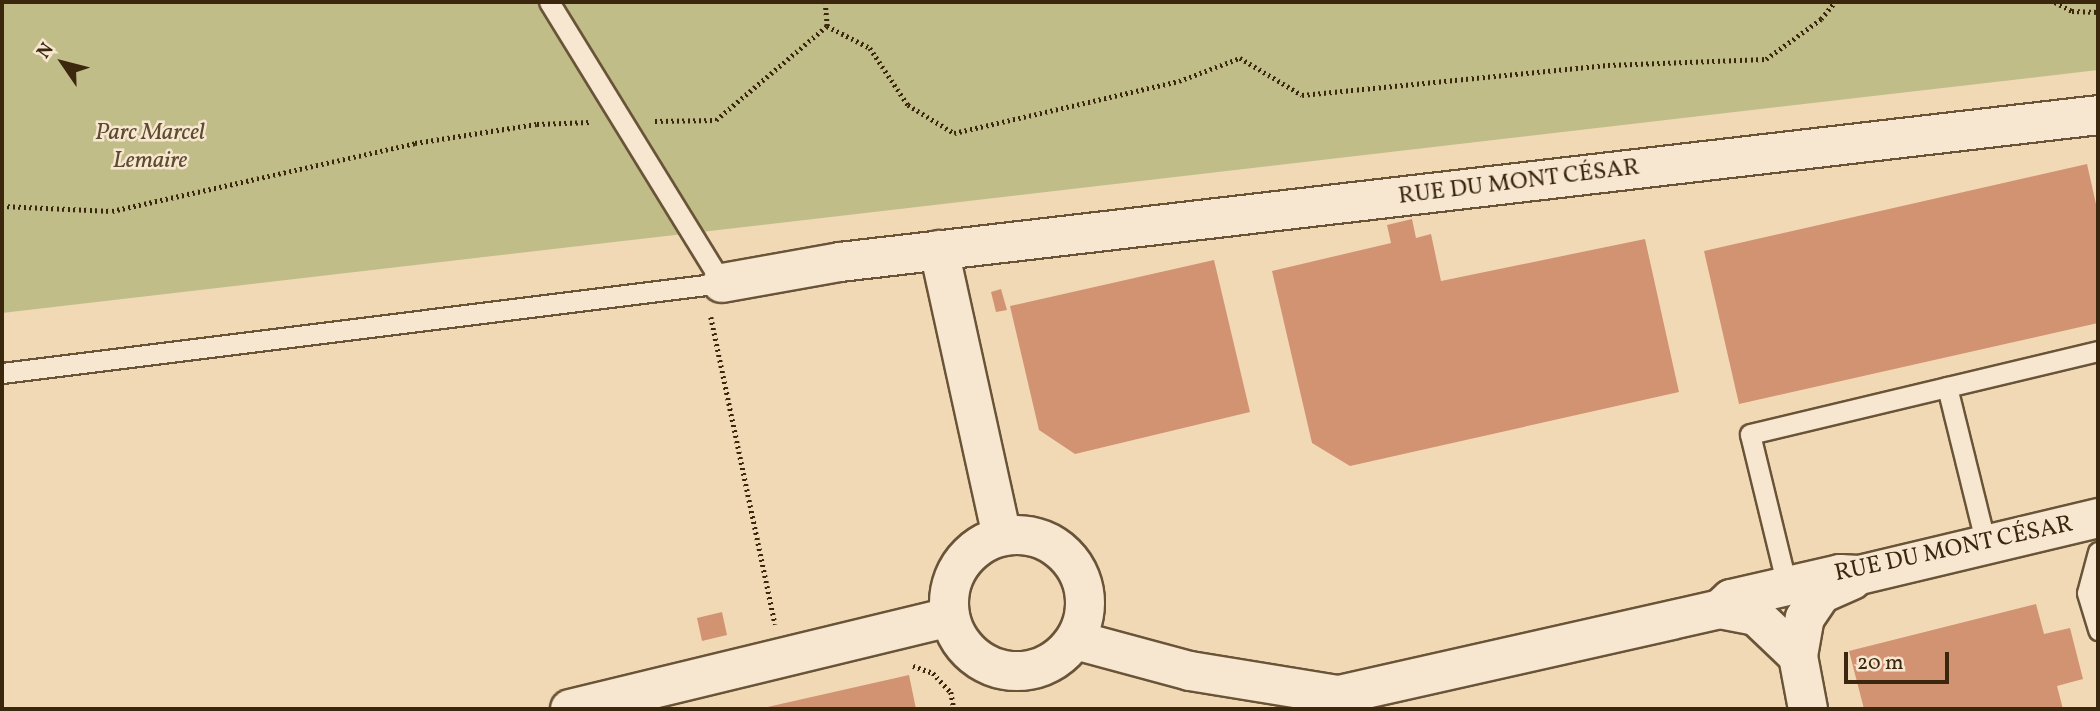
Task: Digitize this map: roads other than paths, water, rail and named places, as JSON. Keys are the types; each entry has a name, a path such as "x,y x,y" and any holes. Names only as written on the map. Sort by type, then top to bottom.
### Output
{"street":[{"name":"RUE DU MONT CÉSAR","path":"713,284 939,250 2092,120"},
{"path":"939,250 1002,536"},
{"name":"RUE DU MONT CÉSAR","path":"1075,640 1190,671 1339,695 1720,609 1731,599 1787,586 1859,575 2098,519"},
{"path":"1025,534 1047,541 1066,554 1079,573 1085,595 1084,618 1075,640 1048,663 1010,671 971,654 950,617 951,586 966,557 1002,536 1025,534"},
{"path":"1808,709 1798,656 1805,618 1821,594 1859,575"},
{"path":"1720,609 1756,616 1798,656"},
{"path":"570,709 950,617"}],"lane":[{"path":"2,373 713,284 625,121 549,2"},
{"path":"1787,586 1750,434 2098,351"},
{"path":"1947,387 1986,545"},
{"path":"2098,552 2087,593 2098,630"}],"park label":[{"name":"Parc Marcel Lemaire","path":"150,148"}]}
